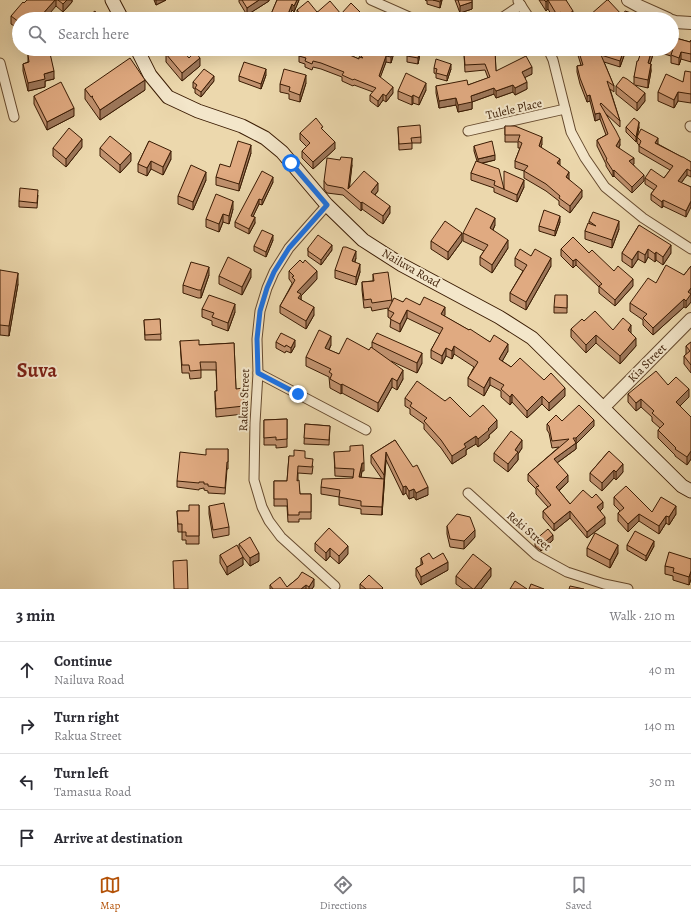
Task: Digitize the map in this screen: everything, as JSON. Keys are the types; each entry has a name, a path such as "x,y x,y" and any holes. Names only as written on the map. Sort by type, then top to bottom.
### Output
{"main road":[{"path":"112,0 118,12"},
{"name":"Nailuva Road","path":"140,56 150,75 168,97 198,111 242,126 264,138 282,152 327,205 363,240 402,265 499,317 532,338 682,486 691,491"}],"street":[{"path":"371,0 398,12"},
{"path":"628,0 642,3 657,12"},
{"path":"508,12 519,3 525,12"},
{"path":"679,22 691,23"},
{"path":"551,56 571,132 585,158 605,187 643,218 691,249"},
{"path":"0,63 14,117"},
{"name":"Tulele Place","path":"468,131 565,109"},
{"name":"Rakua Street","path":"327,205 289,248 274,272 260,311 257,339 258,373 254,480 262,507 269,521 281,537 334,586"},
{"name":"Kia Street","path":"603,408 691,319"},
{"path":"258,373 366,430"},
{"name":"Reki Street","path":"468,493 536,554 566,572 604,584 628,589"}],"building":[{"path":"27,0 55,0 44,12 14,12 23,2 24,3"},
{"path":"58,0 67,0 63,4"},
{"path":"242,0 259,0 247,8"},
{"path":"277,0 297,0 294,6 292,4 289,12 272,12"},
{"path":"458,0 472,0 472,2 460,6"},
{"path":"548,0 566,0 573,11 572,12 555,12"},
{"path":"608,0 619,12 593,12"},
{"path":"308,1 317,12 299,12 297,10"},
{"path":"330,1 339,12 317,12"},
{"path":"351,3 360,12 343,12"},
{"path":"679,39 690,42 691,40 691,54 681,52 679,58 674,56 679,56"},
{"path":"28,56 51,56 54,71 44,74 45,79 28,83 23,64 29,62"},
{"path":"168,56 187,56 189,58 191,56 198,56 200,58 182,73"},
{"path":"299,56 352,56 359,59 359,57 363,58 361,56 386,56 379,76 393,87 386,96 383,94 378,101 370,95 376,88 342,75 344,72 321,63 313,61 312,64 305,61 306,58"},
{"path":"407,56 418,56 418,58"},
{"path":"464,56 495,56 496,71 526,56 532,67 522,72 527,82 515,88 513,85 496,91 494,88 471,96 472,102 458,105 456,98 439,101 436,86 467,80 468,85 490,77 485,64 465,65"},
{"path":"580,56 601,56 614,86 607,81 620,121 601,103 600,104 620,139 616,146 634,158 629,161 644,175 632,187 614,170 613,171 597,140 608,134 600,113 595,114 590,95 587,96 580,78 577,66 583,65"},
{"path":"604,56 622,56 620,61"},
{"path":"640,56 650,56 648,63 651,64 648,80 634,77"},
{"path":"130,58 145,80 100,110 92,97 93,96 91,97 85,89"},
{"path":"436,59 451,64 447,76 436,73 437,69 434,68"},
{"path":"244,62 266,69 261,84 239,76"},
{"path":"204,69 214,76 201,92 195,88 197,85 193,82"},
{"path":"284,69 306,75 300,95 289,91 290,87 280,84"},
{"path":"685,71 691,72 691,94 678,92 674,100 658,92 666,74 683,82"},
{"path":"406,73 426,83 419,98 413,95 412,97 398,91"},
{"path":"623,77 645,93 637,103 616,86"},
{"path":"61,82 74,108 47,122 34,96"},
{"path":"316,118 323,127 321,128 335,142 313,162 302,151 310,143 300,133"},
{"path":"634,118 639,122 636,137 626,127"},
{"path":"420,125 421,137 411,138 412,143 399,144 398,127"},
{"path":"505,126 515,126 542,137 539,146 560,159 557,163 569,172 566,177 582,190 570,206 559,198 560,196 546,184 524,171 528,166 515,161 522,143 518,141 520,135 505,135"},
{"path":"69,128 82,139 66,159 53,148"},
{"path":"641,129 658,138 655,143 691,162 691,171 687,169 678,181 691,187 691,201 686,211 663,200 662,202 651,194 657,186 645,178 651,169 664,178 673,166 639,146 641,141 637,137"},
{"path":"110,136 131,153 120,165 100,148"},
{"path":"149,141 171,151 163,167 151,161 147,168 138,164"},
{"path":"238,141 251,145 239,184 216,177 220,164 230,167"},
{"path":"492,141 495,155 478,159 474,146"},
{"path":"341,157 352,158 348,189 364,171 378,183 371,192 390,206 383,216 362,202 361,203 343,188 327,185 324,181 327,158 340,160"},
{"path":"476,161 499,169 504,189 504,171 524,180 517,195 494,185 495,181 471,173"},
{"path":"191,165 206,172 193,202 178,196"},
{"path":"262,171 273,177 262,200 259,199 251,216 255,217 249,229 235,222"},
{"path":"20,188 38,190 37,203 19,201"},
{"path":"216,194 233,201 229,216 223,214 219,224 206,219"},
{"path":"476,208 495,218 490,228 508,240 492,265 480,257 488,245 463,233"},
{"path":"544,210 560,216 555,231 539,226"},
{"path":"593,212 619,221 612,240 585,231 588,223 596,226 589,221"},
{"path":"445,221 462,233 448,252 431,241"},
{"path":"639,225 671,245 663,257 648,249 645,255 638,251 632,260 622,253"},
{"path":"262,230 273,235 266,252 254,246"},
{"path":"318,235 332,245 321,260 308,251 308,248"},
{"path":"573,237 589,253 592,250 614,271 618,266 633,279 615,300 599,286 602,284 576,259 573,261 561,249"},
{"path":"343,247 356,251 352,261 360,264 356,277 335,270"},
{"path":"520,249 531,256 535,249 551,258 526,302 510,293 527,265 515,258"},
{"path":"228,257 251,269 242,287 219,276"},
{"path":"300,260 303,263 305,260 317,271 297,292 301,294 298,298 314,307 306,321 280,306 295,280 292,277 294,276 289,271"},
{"path":"191,262 209,267 201,290 183,285"},
{"path":"666,265 684,275 691,266 691,288 688,292 691,294 686,301 684,299 653,328 643,318 647,314 630,303 648,278 656,283"},
{"path":"0,270 18,273 9,326 0,325"},
{"path":"388,272 392,300 372,303 371,299 364,300 362,282 374,281 373,274"},
{"path":"209,295 235,304 228,323 212,317 214,313 202,309"},
{"path":"555,295 567,295 567,308 554,307"},
{"path":"424,297 445,307 441,314 469,330 470,329 490,342 494,335 508,344 499,359 511,367 520,358 544,380 551,373 565,388 549,403 542,396 527,411 512,394 510,397 501,389 504,385 490,377 484,388 468,378 478,362 454,346 452,351 446,348 442,356 431,350 443,328 407,310 400,324 390,319 394,313 388,310 394,298 403,302 406,298 420,305"},
{"path":"595,311 613,330 623,318 631,325 628,330 636,338 620,356 596,335 586,345 571,329 582,319 584,321"},
{"path":"160,319 161,334 145,335 144,320"},
{"path":"319,330 331,336 325,348 339,354 347,338 369,350 371,347 403,370 397,381 392,378 378,403 330,379 332,374 329,372 331,369 306,357"},
{"path":"281,333 295,340 291,348 286,345 285,347 276,342"},
{"path":"377,333 422,353 417,363 372,342"},
{"path":"199,340 199,345 234,343 236,389 243,388 244,406 216,409 216,362 200,362 201,370 190,371 189,365 182,365 180,341"},
{"path":"691,342 691,365 684,356 690,351 686,346"},
{"path":"656,371 668,385 676,377 689,389 676,402 691,417 691,451 687,457 675,449 676,448 658,430 664,424 652,413 654,411 641,399 636,403 628,394"},
{"path":"417,381 445,401 450,397 470,417 483,405 497,420 488,429 489,430 478,439 476,436 464,444 466,447 452,456 441,440 424,421 427,418 410,406 412,403 405,398"},
{"path":"579,405 594,420 576,438 573,438 576,443 554,459 568,475 556,487 570,504 583,490 592,498 596,494 603,502 597,507 605,517 587,532 570,511 554,524 543,511 551,505 536,487 539,486 528,474 569,439 552,441 549,426 547,424 556,415 562,421"},
{"path":"287,419 287,439 276,440 276,437 264,438 264,420"},
{"path":"305,424 330,426 329,440 304,438"},
{"path":"511,431 522,440 515,450 518,452 508,464 494,453"},
{"path":"395,440 413,467 417,465 428,487 416,493 414,489 409,491 406,486 403,487 386,452 384,475 371,455"},
{"path":"363,445 364,463 362,463 359,477 384,479 382,507 361,506 361,501 339,497 340,490 321,487 322,479 353,478 354,469 335,468 334,452 350,451 350,446"},
{"path":"206,449 228,449 225,488 208,486 208,484 204,484 204,482 177,481 180,452 206,455"},
{"path":"294,450 305,451 305,458 313,459 312,467 298,466 297,481 299,480 300,494 311,494 311,512 299,512 299,515 288,515 287,499 274,499 274,481 287,481 289,456 294,456"},
{"path":"609,451 623,464 616,472 614,470 602,483 590,473"},
{"path":"626,486 652,512 661,497 676,506 669,517 666,516 659,526 639,514 628,524 618,513 624,508 614,497"},
{"path":"224,503 229,527 213,530 209,506"},
{"path":"189,505 199,505 199,536 186,536 186,532 182,532 182,524 178,524 177,511 189,511"},
{"path":"457,514 470,517 475,530 464,541 450,539 447,526"},
{"path":"329,528 348,546 339,556 330,548 326,553 315,543"},
{"path":"548,529 553,535 541,545 535,540"},
{"path":"635,531 654,541 646,556 627,545"},
{"path":"595,533 618,545 610,560 587,548"},
{"path":"250,537 259,553 250,558 239,544"},
{"path":"237,545 243,557 227,567 220,555"},
{"path":"669,552 691,559 691,571 689,577 673,572 674,568 665,566"},
{"path":"429,553 433,559 443,553 448,562 421,577 416,568 423,564 421,558"},
{"path":"473,554 491,568 474,589 456,576"},
{"path":"187,560 188,589 174,589 173,561"},
{"path":"302,572 314,579 309,587 306,585 301,589 273,589 270,585 280,577 287,587 298,578"},
{"path":"369,575 383,588 382,589 366,589 360,584"},
{"path":"515,581 527,589 510,589"},
{"path":"531,584 544,589 529,589"},
{"path":"570,586 584,589 569,589"}],"district":[{"name":"Suva","path":"37,370"}],"route":[{"path":"291,163 327,205 289,248 274,272 267,288 260,311 257,339 258,373 298,394"}]}
